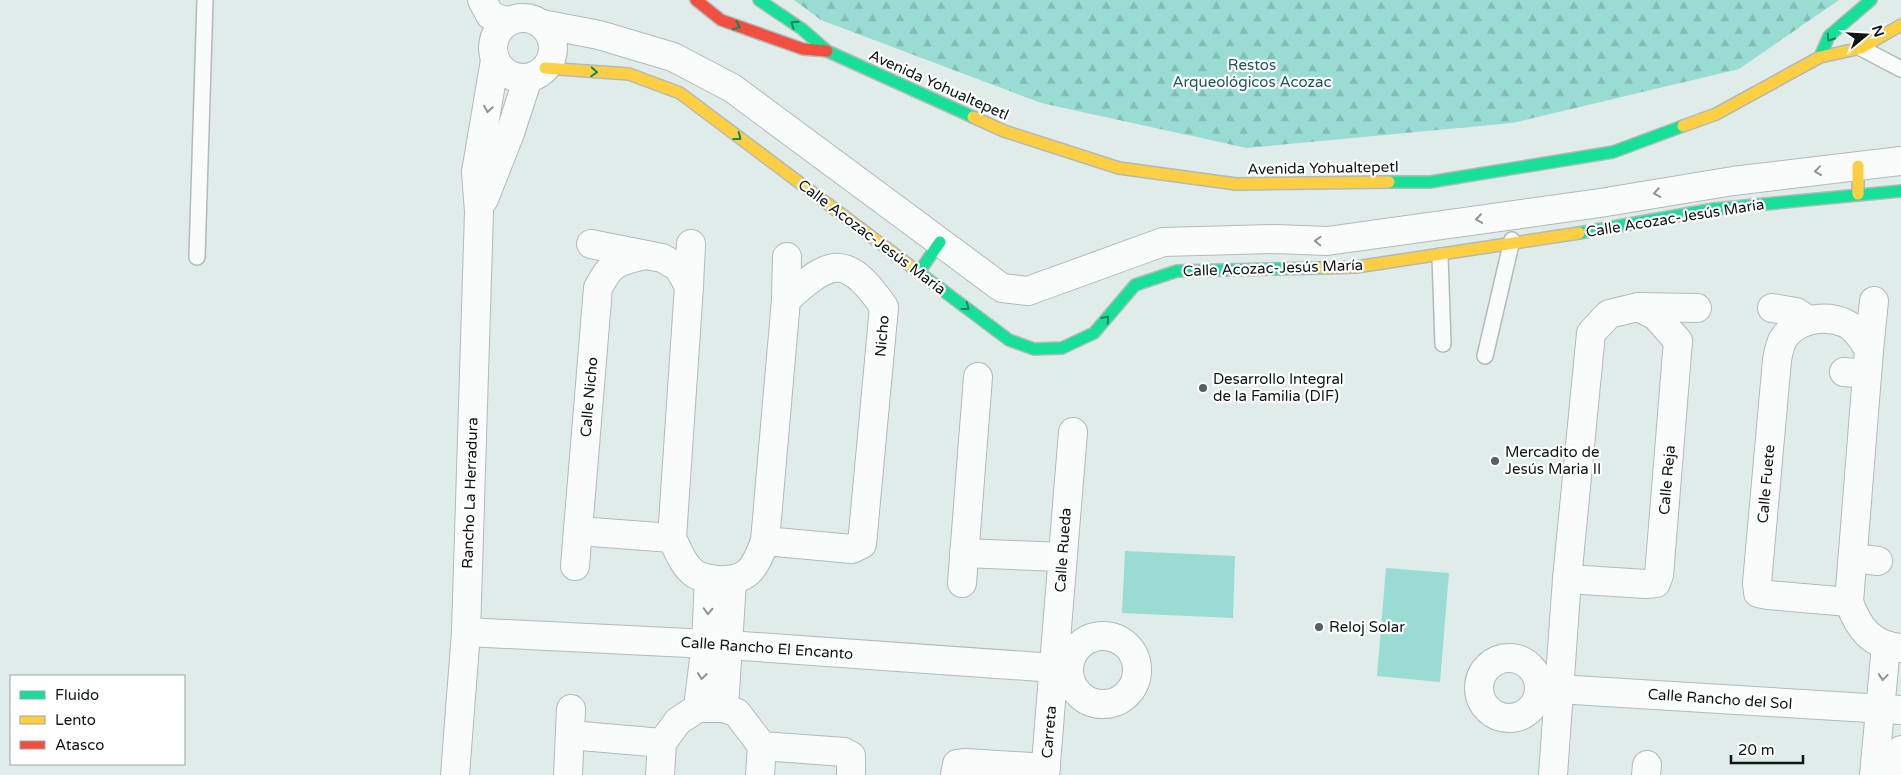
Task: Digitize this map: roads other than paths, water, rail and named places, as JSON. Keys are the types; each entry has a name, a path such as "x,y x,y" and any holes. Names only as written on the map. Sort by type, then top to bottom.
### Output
{"street":[{"path":"482,0 490,15 507,22"},
{"name":"Avenida Yohualtepetl","path":"696,0 721,20 803,49 827,51"},
{"name":"Avenida Yohualtepetl","path":"759,0 802,29 827,51 1004,131 1120,168 1236,184 1430,182 1613,152 1716,114 1820,57 1862,48 1901,25"},
{"path":"1820,57 1829,36 1871,0"},
{"path":"522,17 542,24 552,37 554,48 548,65 536,73 514,77 501,69 495,60 493,46 495,35 507,22 522,17"},
{"name":"Calle Acozac-Jesús María","path":"542,24 599,34 673,57 732,88 1002,288 1028,290 1163,242 1276,239 1327,241 1733,181 1901,161"},
{"name":"Rancho La Herradura","path":"455,775 466,632 479,212 476,172 495,60"},
{"name":"Calle Acozac-Jesús María","path":"536,73 629,74 680,93 1010,340 1034,349 1062,348 1094,333 1135,285 1177,271 1356,267 1511,245 1714,209 1901,191"},
{"name":"Rancho La Herradura","path":"479,212 536,73"},
{"path":"1858,166 1858,194"},
{"path":"919,272 940,242"},
{"path":"591,244 662,258 678,267 689,286"},
{"path":"691,244 672,538 683,561 695,574 721,580 756,565 765,541 788,257"},
{"name":"Calle Nicho","path":"575,566 598,288 608,269 623,260 646,254"},
{"name":"Nicho","path":"765,541 852,549 862,544 865,534 884,307 866,282 845,268 828,268 810,277 786,300"},
{"path":"1860,365 1874,301"},
{"path":"1553,775 1548,688 1567,579 1600,360 1591,333 1609,314 1638,307 1697,308"},
{"name":"Calle Reja","path":"1567,579 1646,584 1656,582 1659,576 1666,361 1678,341 1656,316 1638,307"},
{"path":"1772,308 1846,324 1861,337 1860,365 1865,560 1849,602 1856,622 1874,640 1896,647 1890,709 1874,775"},
{"name":"Calle Fuete","path":"1819,319 1793,328 1782,340 1777,360 1786,378 1757,583 1758,592 1768,596 1849,602"},
{"path":"962,583 978,377"},
{"name":"Calle Rueda","path":"1062,668 1062,557 1073,432"},
{"path":"578,531 672,538"},
{"path":"964,553 1062,557"},
{"path":"711,708 721,580"},
{"name":"Calle Rancho El Encanto","path":"466,632 717,644 1062,668"},
{"name":"Carreta","path":"956,769 1046,772 1062,668"},
{"name":"Calle Rancho del Sol","path":"1548,688 1890,709"},
{"path":"660,775 662,743 678,721 711,708 737,712 762,746 760,775"},
{"path":"568,775 570,709"},
{"path":"570,736 662,743"},
{"path":"762,746 844,752 851,756 851,775"},
{"path":"1898,775 1901,750"}],"lane":[{"path":"197,257 206,0"},
{"path":"1862,48 1901,70"},
{"path":"1485,356 1511,245 1513,214"},
{"path":"1440,256 1443,344"}],"place":[{"name":"Desarrollo Integral de la Familia (DIF)","path":"1203,388"},
{"name":"Mercadito de Jesús Maria II","path":"1495,461"},
{"name":"Reloj Solar","path":"1319,627"}],"park label":[{"name":"Restos Arqueológicos Acozac","path":"1252,74"}]}
